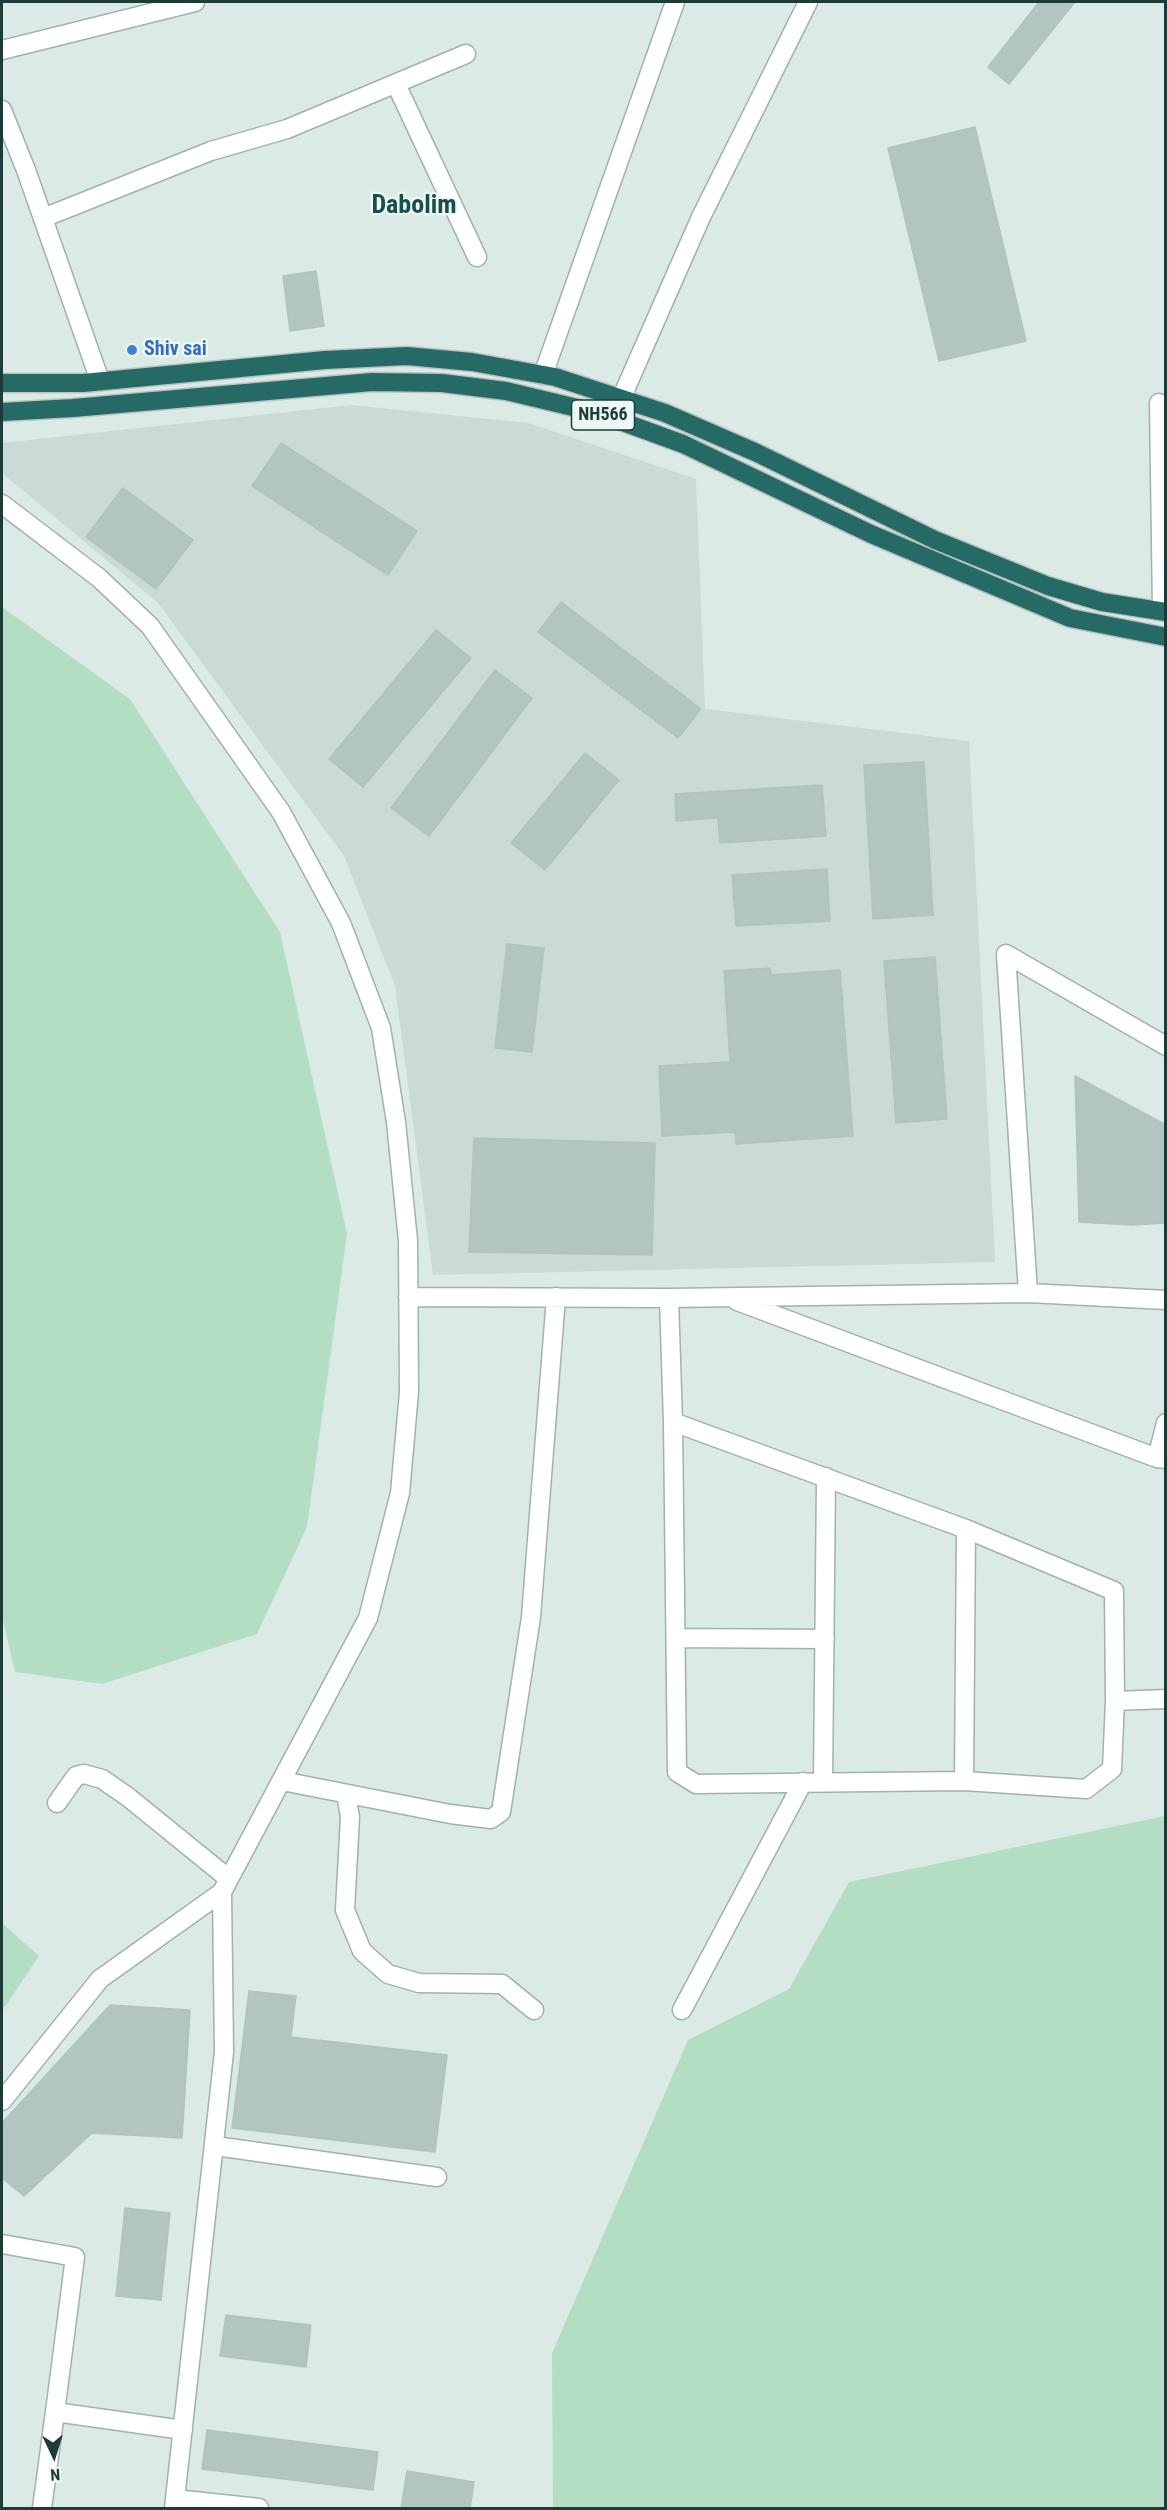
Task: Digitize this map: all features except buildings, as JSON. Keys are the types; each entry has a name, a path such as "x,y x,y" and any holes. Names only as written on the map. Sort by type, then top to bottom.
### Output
{"highway":[{"name":"NH566","path":"2,383 100,381 326,360 407,356 472,362 543,375 665,413 737,444 935,540 1048,586 1102,602 1164,612"},
{"name":"NH566","path":"2,412 372,382 442,383 506,391 598,413 682,444 871,534 1070,618 1166,637"}],"street":[{"path":"2,50 195,2"},
{"path":"543,375 675,2"},
{"path":"621,399 700,217 808,2"},
{"path":"43,218 211,151 287,129 466,54"},
{"path":"396,84 477,256"},
{"path":"2,110 43,218 100,381"},
{"path":"1159,403 1164,612"},
{"path":"2,504 99,578 150,626 281,813 341,923 381,1028 396,1122 408,1241 409,1392 400,1493 368,1617 226,1885 100,1979 2,2102"},
{"path":"1028,1293 1006,954 1166,1046"},
{"path":"408,1296 669,1298 1028,1293 1166,1300"},
{"path":"282,1781 450,1815 491,1819 501,1812 531,1617 556,1297"},
{"path":"725,1297 1161,1459 1166,1423"},
{"path":"669,1298 673,1422 677,1772 696,1784 964,1781 1086,1789 1112,1768 1115,1701 1114,1591 966,1529 673,1422"},
{"path":"823,1782 826,1477"},
{"path":"964,1781 966,1529"},
{"path":"676,1638 825,1639"},
{"path":"1115,1701 1166,1699"},
{"path":"57,1803 76,1776 84,1774 102,1779 128,1797 226,1885 224,2052 175,2504 259,2508"},
{"path":"682,2010 803,1782"},
{"path":"346,1794 350,1817 345,1910 362,1951 388,1974 419,1983 502,1984 534,2010"},
{"path":"215,2146 437,2177"},
{"path":"2,2244 75,2257 42,2508"},
{"path":"55,2412 183,2430"}],"shaded area":[{"path":"351,405 528,423 696,479 705,709 969,741 995,1262 433,1275 395,986 344,856 158,603 2,473 2,443"}],"green space":[{"path":"2,607 130,699 280,932 347,1234 307,1527 257,1634 102,1684 15,1672 2,1616"},
{"path":"1165,1816 1165,2508 553,2508 552,2353 688,2040 789,1989 849,1882"},
{"path":"2,1923 39,1956 2,2011"}],"place":[{"name":"Shiv sai","path":"132,350"}],"district":[{"name":"Dabolim","path":"414,206"}]}
